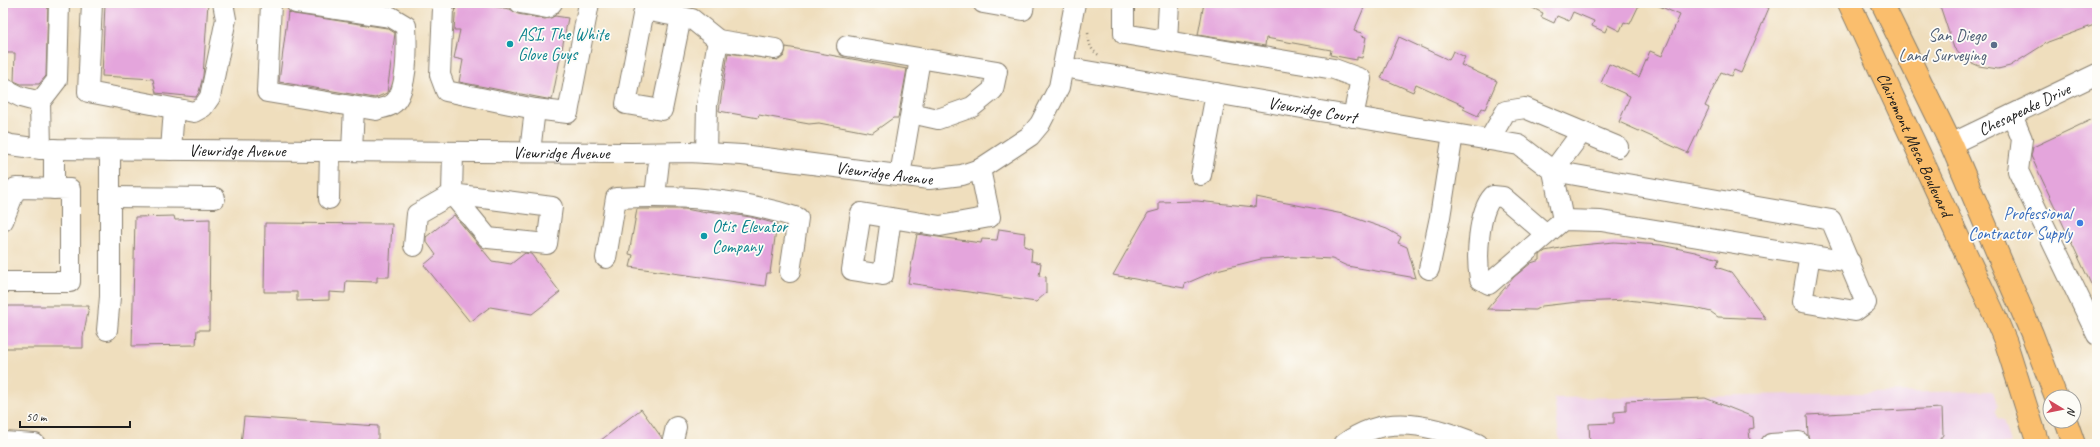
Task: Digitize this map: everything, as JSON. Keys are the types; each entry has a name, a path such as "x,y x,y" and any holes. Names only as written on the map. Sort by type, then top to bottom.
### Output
{"main road":[{"name":"Clairemont Mesa Boulevard","path":"1849,3 1994,314 2006,343 2038,444"},
{"name":"Clairemont Mesa Boulevard","path":"1882,3 1951,144 2032,334 2053,389"},
{"path":"2069,429 2074,444"}],"street":[{"path":"54,189 40,102 57,80 59,3"},
{"path":"92,3 88,92 194,112 203,107 210,97 226,19 223,3"},
{"path":"270,3 267,92 376,110 391,105 401,92 408,49 406,26 391,17 296,3"},
{"path":"445,3 443,8 440,75 446,91 535,109 568,113 589,3"},
{"path":"520,3 547,8 552,3"},
{"path":"983,3 1023,10 1024,3"},
{"name":"Viewridge Avenue","path":"3,142 11,145 47,149 110,150 706,153 742,155 929,178 962,175 980,169 1030,136 1040,124 1059,87 1075,3"},
{"path":"1124,3 1124,34 1334,69 1361,79 1353,117"},
{"path":"1167,41 1169,3"},
{"path":"681,17 662,110 626,104 644,10 692,19 718,40 775,49"},
{"path":"706,153 707,105 718,40"},
{"path":"847,46 997,71 993,90 972,107 938,119 911,113"},
{"path":"900,175 920,59"},
{"name":"Viewridge Court","path":"1063,67 1519,145 1552,171"},
{"name":"Chesapeake Drive","path":"1951,144 2097,74"},
{"path":"3,88 21,97 40,102"},
{"path":"1201,175 1216,93"},
{"path":"352,151 354,107"},
{"path":"1489,140 1506,111 1525,108 1618,147"},
{"path":"171,150 174,109"},
{"path":"530,152 535,109"},
{"path":"2012,115 2022,139 2018,171 2097,335"},
{"path":"1552,171 1582,132"},
{"path":"1429,269 1440,217 1453,134"},
{"path":"107,330 110,297 110,150"},
{"path":"329,199 330,151"},
{"path":"414,246 417,214 452,194 552,207 547,244 488,238 452,194 453,152"},
{"path":"656,196 660,153"},
{"path":"891,218 940,226 990,217 980,169"},
{"path":"1552,171 1563,220"},
{"path":"1552,171 1831,220 1866,302 1855,311 1802,302 1810,255"},
{"path":"3,221 16,188 70,190 70,282 3,282"},
{"path":"606,258 616,198 656,196 719,199 774,210 798,218 790,272"},
{"path":"110,197 215,198"},
{"path":"1546,234 1563,220 1601,221 1850,262"},
{"path":"1344,444 1367,431 1391,424 1414,424 1442,430 1478,444"},
{"path":"3,442 35,444"},
{"path":"1771,444 1799,442 1799,444"}],"shaded area":[{"path":"1993,391 1998,405 1996,410 1998,419 2003,420 2010,444 1560,444 1554,398"}],"building":[{"path":"3,3 48,3 46,76 39,84 21,84 14,81 15,53 3,53"},
{"path":"105,3 208,3 203,76 199,92 196,97 156,93 153,79 102,76"},
{"name":"ASI, The White Glove Guys","path":"456,3 474,3 510,9 518,14 545,19 555,16 568,18 552,100 459,82 463,60 454,58 460,30 454,30"},
{"path":"1204,3 1366,3 1354,31 1362,33 1361,36 1366,37 1362,58 1357,57 1357,60 1330,55 1331,50 1266,38 1265,46 1198,35"},
{"path":"1522,3 1640,3 1630,24 1624,22 1620,31 1608,25 1605,32 1592,26 1594,21 1573,12 1569,21 1557,16 1554,23 1541,17 1543,13"},
{"path":"1652,3 1758,3 1769,8 1741,73 1734,70 1731,76 1721,72 1705,106 1709,108 1688,153 1619,122 1630,96 1601,83 1609,64 1639,77 1650,51 1662,56 1680,15"},
{"path":"1939,3 2097,3 2097,24 2048,42 2010,66 1998,69 1979,66 1965,60 1954,48"},
{"path":"288,12 387,28 395,33 387,93 375,98 279,82"},
{"path":"1399,37 1449,60 1453,51 1465,57 1461,65 1497,81 1485,109 1482,108 1478,116 1463,109 1465,106 1416,84 1413,92 1381,78"},
{"path":"786,47 907,69 898,118 893,118 872,133 819,123 809,124 759,115 758,118 719,111 728,53 779,60 784,56"},
{"name":"Professional Contractor Supply","path":"2097,117 2097,297 2031,156 2033,147"},
{"path":"1256,197 1343,214 1387,229 1401,237 1398,243 1407,247 1416,278 1347,266 1332,259 1292,257 1261,259 1217,270 1185,284 1184,288 1113,275 1148,213 1159,210 1159,202 1197,201 1255,207"},
{"name":"Otis Elevator Company","path":"637,209 685,209 707,213 707,211 751,217 777,224 770,273 767,273 765,286 630,267 633,255 629,254"},
{"path":"454,215 492,261 511,264 525,253 531,254 560,292 532,314 490,307 470,322 424,265 436,255 426,241 426,237"},
{"path":"174,216 175,220 210,219 209,330 197,330 196,345 132,346 135,217"},
{"path":"265,223 392,224 389,277 377,277 377,282 346,281 345,293 329,292 329,300 297,301 297,292 264,292"},
{"path":"999,229 1025,233 1024,246 1032,249 1031,261 1041,263 1039,276 1046,277 1046,293 1036,302 908,283 917,234 981,243 982,239 997,240"},
{"path":"1614,242 1661,245 1719,259 1716,267 1731,272 1766,319 1718,317 1711,312 1695,308 1628,300 1578,302 1542,306 1535,310 1487,309 1514,277 1531,263 1540,260 1540,255 1545,251 1570,246"},
{"path":"3,306 89,306 83,337 83,348 3,348"},
{"path":"1705,398 1753,417 1754,428 1749,429 1750,441 1738,441 1738,444 1702,444 1702,440 1641,444 1590,444 1589,424 1614,423 1614,412 1626,411 1626,401"},
{"path":"1942,408 1943,435 1936,444 1810,444 1807,415"},
{"path":"641,409 662,438 661,444 596,444"},
{"path":"244,417 378,426 378,444 241,444"}],"place":[{"name":"ASI, The White Glove Guys","path":"510,44"},
{"name":"San Diego Land Surveying","path":"1994,45"},
{"name":"Professional Contractor Supply","path":"2080,223"},
{"name":"Otis Elevator Company","path":"704,236"}]}
